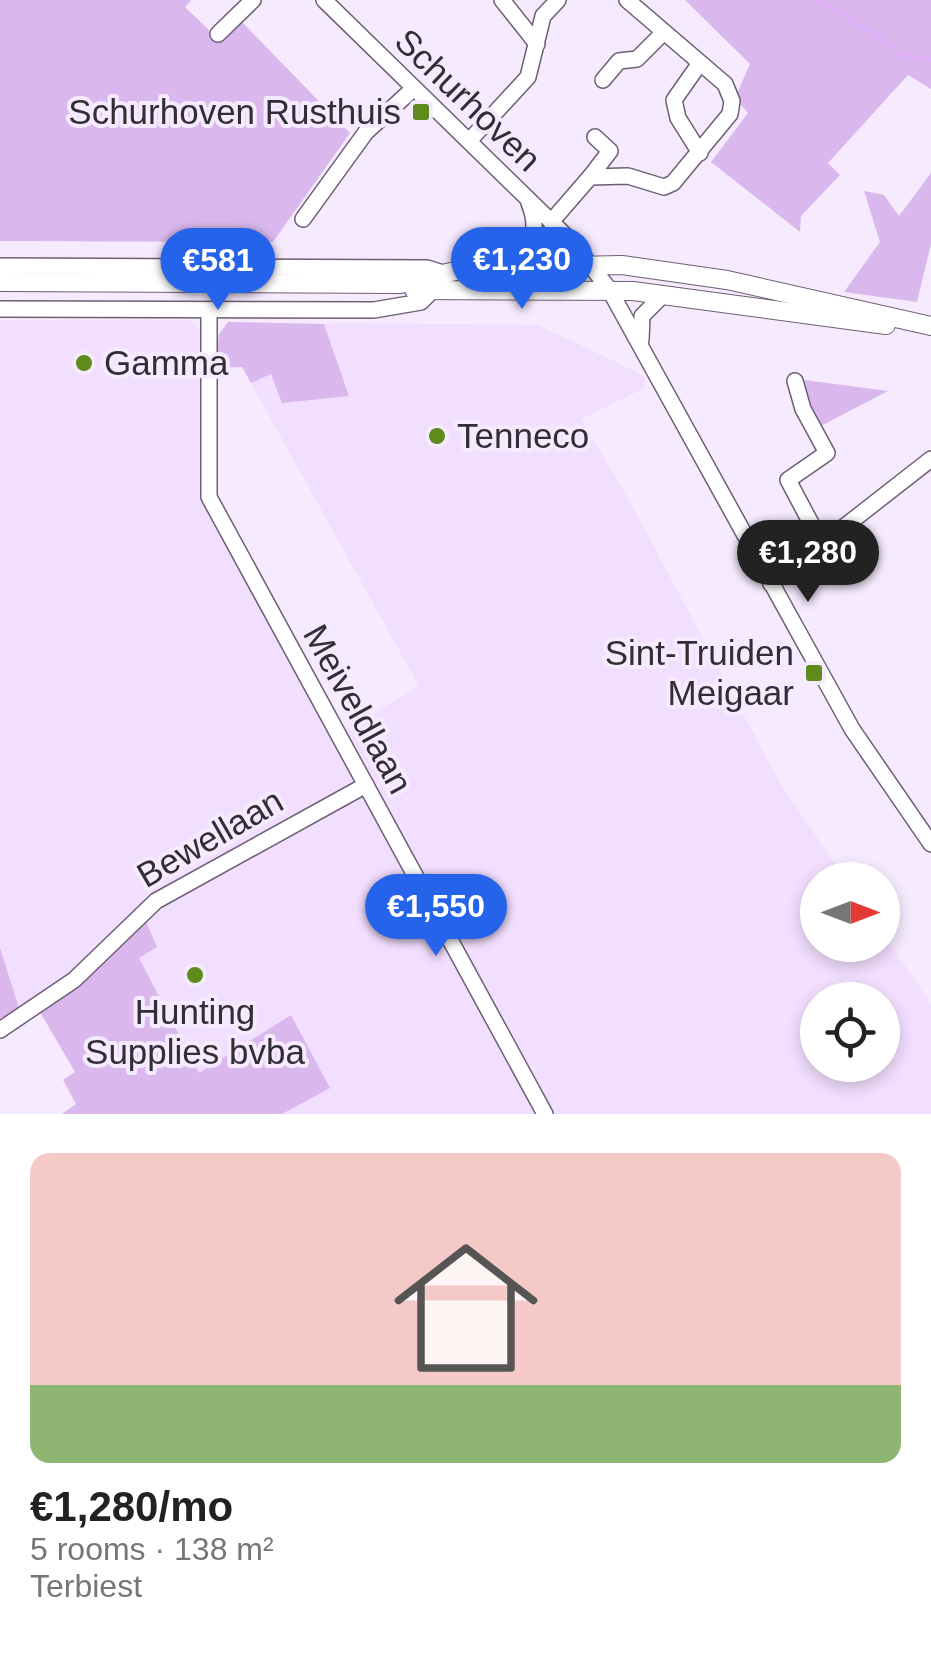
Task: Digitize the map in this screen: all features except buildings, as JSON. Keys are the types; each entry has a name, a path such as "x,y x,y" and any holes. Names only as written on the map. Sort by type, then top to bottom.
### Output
{"main road":[{"path":"438,281 502,268 638,266 695,274 931,328"},
{"path":"0,285 438,281 610,289 931,328"}],"street":[{"path":"218,34 253,0"},
{"name":"Schurhoven","path":"324,0 551,222 610,289 864,748 931,844"},
{"path":"502,0 537,44"},
{"path":"469,141 528,77 543,16 558,0"},
{"path":"590,178 628,176 668,186 725,122 732,102 724,84 627,0"},
{"path":"603,80 619,61 637,59 664,32"},
{"path":"700,63 674,100 678,118 700,153"},
{"path":"302,219 366,132 413,89"},
{"path":"551,222 610,152 595,137"},
{"path":"502,268 523,254 533,239 536,224 528,199"},
{"path":"0,266 427,268 438,281 421,302 402,308 0,309"},
{"path":"646,353 640,332 642,316 663,295"},
{"name":"Meiveldlaan","path":"209,311 209,497 544,1114"},
{"path":"795,381 803,408 827,452 788,480 822,544"},
{"path":"770,584 931,459"},
{"name":"Bewellaan","path":"0,1030 74,980 156,901 366,784"}],"shaded area":[{"path":"0,0 191,0 185,7 213,34 234,14 350,133 273,242 0,241"},
{"path":"685,0 931,0 931,89 908,75 828,163 840,175 801,216 800,232 711,162 748,113 735,98 750,64"},
{"path":"931,173 931,244 917,302 844,292 880,242 864,191 884,195 899,216"},
{"path":"0,320 189,320 197,326 203,335 203,490 536,1114 282,1114 329,1088 291,1014 199,1074 138,957 146,922 137,910 81,968 19,1008 0,948"},
{"path":"228,322 324,324 349,396 282,403 271,374 251,383 242,367 216,368 219,334"},
{"path":"324,324 538,325 645,376 645,388 581,419 629,500 781,785 834,862 800,862 800,962 900,962 900,958 931,1004 931,1114 551,1114 344,731 419,686 251,383 272,374 349,396"},
{"path":"805,380 888,391 817,428 802,387"},
{"path":"146,922 157,947 139,958 199,1073 291,1015 330,1088 282,1114 62,1114 76,1104 63,1080 75,1072 40,1012 70,992"},
{"path":"0,948 19,1008 0,1019"}],"waterway":[{"path":"817,0 887,42 900,55 931,59"}],"place":[{"name":"Schurhoven Rusthuis","path":"421,112"},
{"name":"Gamma","path":"84,363"},
{"name":"Tenneco","path":"437,436"},
{"name":"Sint-Truiden Meigaar","path":"814,673"},
{"name":"Hunting Supplies bvba","path":"195,975"}]}
